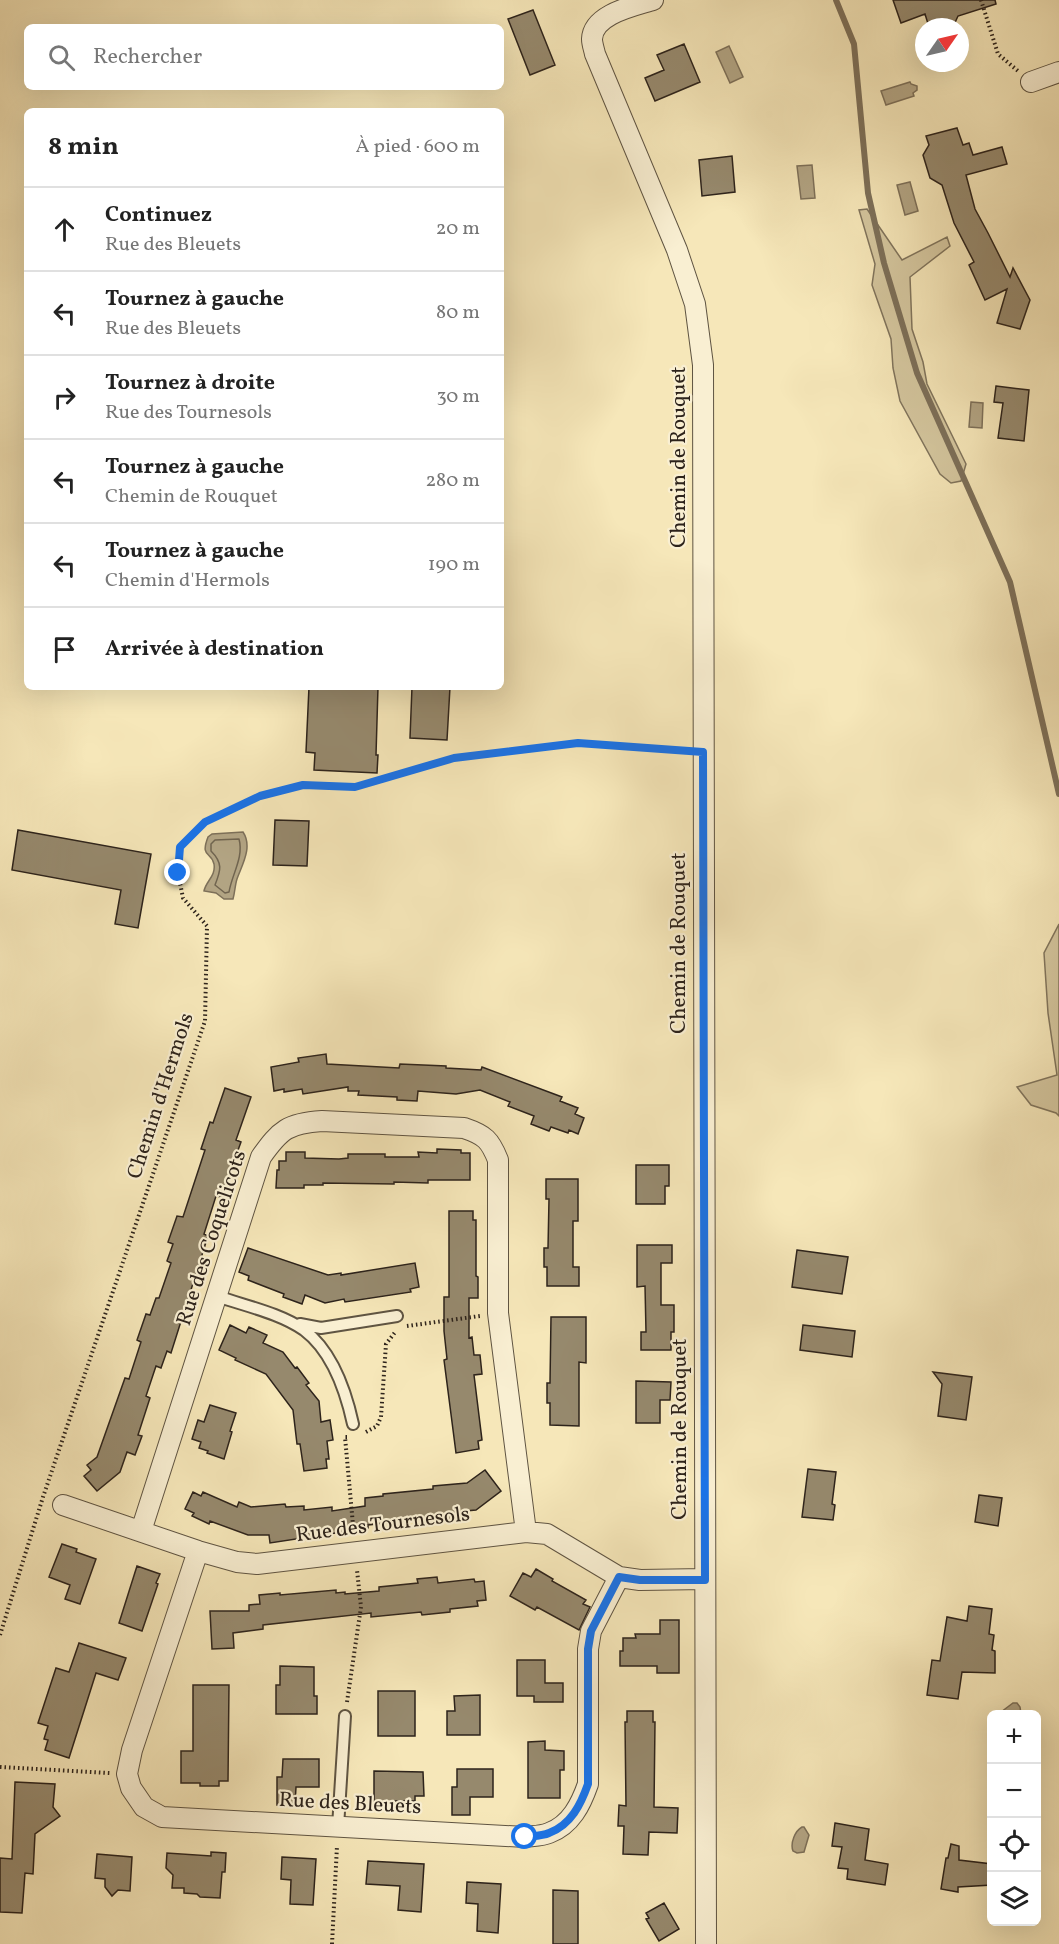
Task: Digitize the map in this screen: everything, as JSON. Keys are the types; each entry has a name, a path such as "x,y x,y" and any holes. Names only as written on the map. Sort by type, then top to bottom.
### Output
{"street":[{"name":"Chemin de Rouquet","path":"653,0 622,9 606,17 596,28 592,38 595,54 677,250 695,304 703,365 706,1944"},
{"path":"1031,82 1059,72"},
{"name":"Rue des Coquelicots","path":"141,1531 261,1157 275,1137 288,1128 304,1122 322,1121 464,1128 481,1134 492,1147 498,1160 498,1313 526,1532"},
{"name":"Rue des Tournesols","path":"63,1505 237,1562 257,1564 526,1532 547,1534 619,1577 640,1580 705,1580"},
{"path":"127,1774 132,1750 198,1551"},
{"name":"Rue des Bleuets","path":"127,1774 131,1788 144,1807 162,1817 525,1837 550,1833 568,1820 582,1803 588,1784 588,1649 591,1631 619,1577"}],"lane":[{"path":"217,1296 306,1326 321,1328 397,1316"},
{"path":"281,1318 305,1331 320,1347 336,1371 348,1401 353,1424"},
{"path":"338,1827 345,1716"}],"path":[{"path":"981,0 998,54 1031,82"},
{"name":"Chemin d'Hermols","path":"0,1635 43,1497 205,1021 207,926 183,898 178,873 180,847 205,822 260,796 303,785 355,787 454,758 578,743 703,752"},
{"path":"353,1424 356,1434 369,1431 377,1426 381,1417 386,1344 393,1333 405,1326 420,1323 498,1313"},
{"path":"397,1316 405,1326"},
{"path":"0,1767 127,1774"},
{"path":"332,1944 338,1827"}],"shaded area":[{"path":"867,209 902,260 947,237 950,246 910,277 912,329 923,362 927,384 966,464 961,481 951,483 940,474 900,401 893,368 891,339 872,285 875,264 859,210"},
{"path":"1059,924 1059,1116 1031,1105 1017,1087 1057,1075 1048,1013 1044,953"}],"water":[{"path":"729,46 743,77 730,83 716,52"},
{"path":"910,82 917,86 917,90 913,93 914,96 886,105 881,91"},
{"path":"812,165 815,198 801,199 797,166"},
{"path":"910,182 918,211 905,215 897,185"},
{"path":"971,402 983,403 982,428 969,427"},
{"path":"243,832 247,850 236,881 233,899 224,899 216,893 204,891 214,868 213,860 205,848 208,837 212,834"},
{"path":"1013,1703 1017,1703 1020,1710 1004,1710"},
{"path":"802,1827 809,1835 804,1852 797,1853 792,1848 793,1841 797,1831"}],"building":[{"path":"893,0 995,0 996,4 957,18 926,18 925,14 901,23"},
{"path":"533,10 555,65 530,75 508,19"},
{"path":"684,44 700,82 655,101 645,78 664,70 657,55"},
{"path":"957,128 963,145 969,143 973,155 1002,147 1007,164 966,175 975,209 1010,277 1013,268 1030,300 1020,329 997,323 1007,289 985,300 969,265 974,262 954,223 942,185 930,178 923,155 929,145 926,136"},
{"path":"732,156 735,192 702,196 699,160"},
{"path":"996,386 1029,390 1024,441 998,438 1003,403 994,402"},
{"path":"309,690 378,690 377,773 314,770 315,753 306,752"},
{"path":"412,690 450,690 447,740 410,738"},
{"path":"275,820 309,821 307,866 273,865"},
{"path":"18,830 151,854 138,928 115,924 121,890 12,870"},
{"path":"326,1054 327,1064 399,1068 400,1064 481,1070 482,1067 562,1097 560,1101 578,1108 575,1114 584,1118 578,1134 551,1127 549,1131 531,1124 534,1116 508,1106 510,1102 480,1090 456,1094 418,1091 417,1101 397,1100 397,1097 358,1095 359,1091 348,1091 348,1087 303,1094 302,1089 274,1091 271,1067 299,1062 298,1058"},
{"path":"225,1088 251,1097 236,1140 241,1142 221,1197 216,1196 204,1234 208,1236 171,1353 167,1351 161,1368 156,1366 146,1396 150,1398 138,1435 142,1436 135,1455 127,1452 120,1472 97,1491 84,1476 91,1470 87,1465 97,1457 125,1378 129,1379 141,1342 137,1340 146,1314 150,1315 156,1298 159,1298 171,1263 167,1261 173,1244 168,1242 177,1216 183,1217 205,1150 201,1149"},
{"path":"437,1149 461,1150 461,1153 470,1153 470,1180 428,1180 428,1183 394,1182 394,1184 323,1183 323,1185 304,1185 304,1188 276,1188 279,1161 286,1161 286,1152 305,1152 305,1158 339,1159 348,1158 348,1154 419,1157 418,1152 437,1153"},
{"path":"636,1165 669,1165 669,1186 665,1186 665,1204 636,1204"},
{"path":"546,1179 578,1179 578,1221 573,1221 573,1267 579,1267 579,1286 547,1286 547,1267 544,1267 544,1248 548,1248 549,1199 546,1199"},
{"path":"449,1211 473,1211 473,1220 476,1220 478,1298 469,1298 469,1338 472,1337 474,1355 480,1355 482,1374 474,1375 482,1440 478,1441 479,1449 456,1453 444,1360 447,1359 444,1297 449,1297"},
{"path":"637,1245 672,1245 672,1263 661,1263 661,1305 674,1305 671,1350 641,1350 641,1332 646,1332 645,1286 637,1287"},
{"path":"248,1248 328,1275 415,1263 419,1287 410,1289 411,1292 345,1302 344,1299 325,1303 305,1295 302,1304 283,1297 284,1294 248,1280 249,1276 239,1272"},
{"path":"797,1250 848,1257 842,1294 792,1287"},
{"path":"551,1317 586,1317 586,1363 579,1362 579,1426 550,1425 547,1383 550,1383"},
{"path":"230,1325 246,1333 249,1327 267,1335 263,1343 283,1352 309,1383 306,1385 319,1401 321,1422 330,1420 333,1440 327,1441 329,1459 326,1459 327,1468 304,1471 300,1444 297,1444 293,1410 266,1374 219,1350"},
{"path":"803,1325 855,1331 852,1357 800,1350"},
{"path":"933,1372 972,1377 966,1420 938,1416 942,1384"},
{"path":"636,1381 671,1382 670,1400 660,1400 660,1423 636,1423"},
{"path":"210,1405 236,1413 224,1459 199,1448 201,1442 192,1439 198,1420 204,1422"},
{"path":"808,1469 836,1472 832,1504 835,1505 833,1520 802,1517"},
{"path":"485,1470 501,1491 476,1510 455,1512 455,1520 436,1522 435,1518 368,1525 368,1528 270,1543 269,1535 248,1535 210,1521 209,1524 192,1516 194,1513 185,1509 193,1492 201,1496 203,1492 237,1507 239,1502 251,1507 285,1504 286,1507 304,1506 304,1510 332,1507 332,1511 365,1506 365,1498 383,1496 383,1494 467,1483"},
{"path":"979,1495 1002,1498 998,1526 975,1522"},
{"path":"62,1544 96,1559 80,1604 65,1599 70,1585 49,1577"},
{"path":"137,1566 160,1574 142,1631 119,1623"},
{"path":"536,1569 586,1600 583,1604 590,1607 579,1630 537,1607 535,1610 510,1596 523,1573 531,1577"},
{"path":"437,1577 438,1583 474,1579 475,1582 484,1581 486,1600 477,1601 478,1606 450,1609 450,1612 422,1615 421,1612 371,1617 371,1613 263,1625 263,1629 233,1633 234,1648 212,1649 210,1611 249,1611 249,1605 260,1604 259,1595 336,1590 336,1593 345,1592 345,1594 379,1591 379,1587 418,1583 417,1579"},
{"path":"969,1606 992,1609 989,1634 994,1635 992,1650 995,1651 995,1673 962,1672 958,1699 927,1695 932,1660 940,1661 947,1617 967,1621"},
{"path":"660,1620 679,1620 679,1673 657,1673 657,1666 620,1666 623,1638 636,1638 635,1634 660,1634"},
{"path":"79,1643 126,1658 118,1680 96,1673 69,1758 45,1750 48,1740 44,1739 48,1726 38,1723 56,1668 69,1672"},
{"path":"517,1660 545,1660 545,1683 563,1683 563,1702 534,1702 534,1696 517,1696"},
{"path":"280,1666 314,1667 314,1696 317,1696 317,1714 276,1714 276,1685 280,1685"},
{"path":"193,1685 229,1685 228,1781 219,1781 219,1786 181,1783 181,1751 193,1751"},
{"path":"378,1691 415,1691 415,1736 378,1736"},
{"path":"480,1695 480,1735 447,1735 447,1711 455,1711 454,1696"},
{"path":"627,1711 653,1711 653,1722 655,1722 654,1807 678,1808 677,1833 649,1832 648,1855 623,1854 624,1826 618,1826 619,1805 626,1806 625,1722 627,1722"},
{"path":"545,1741 545,1750 564,1751 564,1770 560,1770 560,1798 528,1798 528,1742"},
{"path":"283,1759 319,1759 319,1787 296,1787 295,1805 277,1805 277,1777 282,1777"},
{"path":"457,1769 493,1769 493,1797 470,1797 470,1815 452,1815 452,1787 457,1787"},
{"path":"374,1771 423,1772 424,1796 415,1796 415,1801 394,1801 394,1807 374,1806"},
{"path":"15,1782 55,1784 53,1807 60,1816 35,1834 33,1874 25,1873 22,1913 0,1912 0,1858 12,1859"},
{"path":"835,1823 869,1829 865,1860 888,1864 885,1885 847,1879 848,1869 838,1868 842,1847 832,1846"},
{"path":"951,1844 959,1846 959,1860 987,1863 987,1885 958,1887 958,1892 941,1889 946,1858 948,1858"},
{"path":"211,1852 226,1853 220,1898 200,1897 197,1894 184,1893 184,1888 172,1888 173,1875 166,1868 167,1853 211,1856"},
{"path":"97,1854 132,1857 130,1891 118,1890 112,1896 105,1887 105,1879 95,1878"},
{"path":"282,1857 316,1859 313,1905 290,1904 291,1880 281,1879"},
{"path":"368,1861 424,1864 421,1912 398,1910 400,1886 366,1884"},
{"path":"467,1882 501,1884 498,1933 477,1931 478,1904 466,1903"},
{"path":"553,1890 578,1891 578,1944 553,1944"},
{"path":"664,1903 679,1929 659,1941 646,1919 649,1918 646,1913"}],"waterway":[{"path":"836,0 854,44 868,193 884,263 917,373 1010,582 1059,794"}],"route":[{"path":"178,873 180,847 205,822 260,796 303,785 355,787 454,758 578,743 703,752 705,1580 640,1580 619,1577 591,1631 588,1649 588,1784 582,1803 568,1820 550,1833 525,1837"}]}
